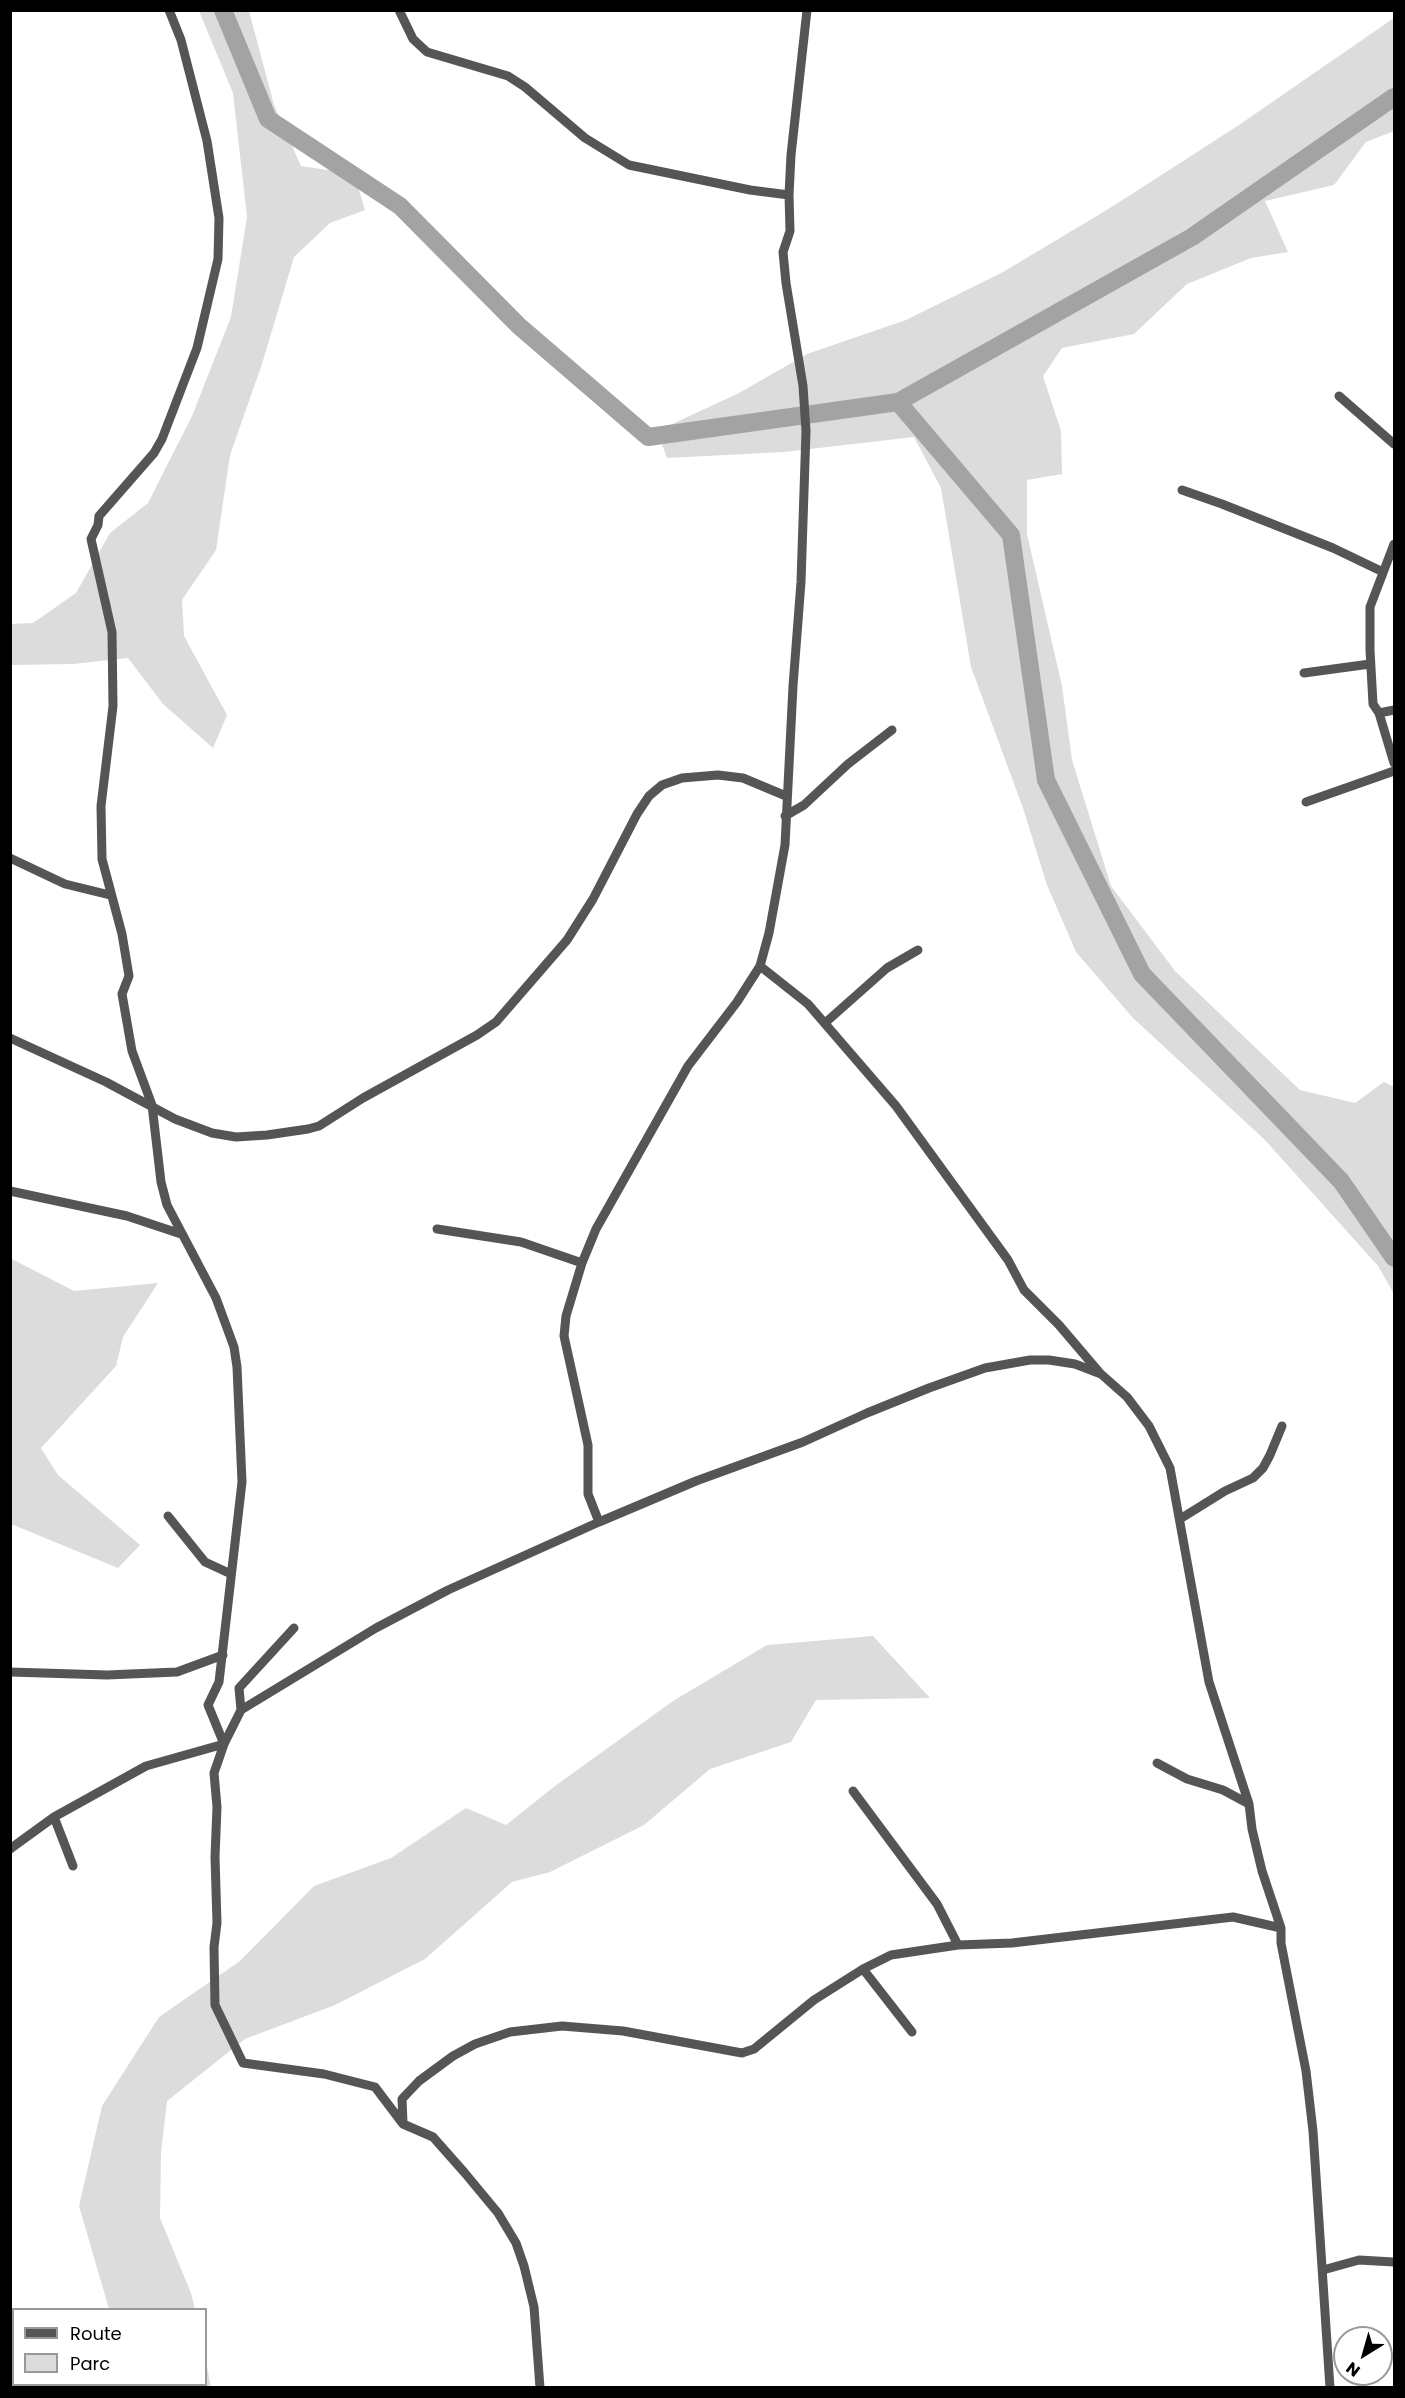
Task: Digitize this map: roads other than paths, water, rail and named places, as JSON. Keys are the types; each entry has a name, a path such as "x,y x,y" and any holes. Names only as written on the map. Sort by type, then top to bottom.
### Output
{"street":[{"path":"169,10 181,40 207,141 219,218 220,243 197,348 167,429 154,453 99,516 99,525 91,539 112,632 113,706 101,814 102,859 122,934 129,976 122,994 132,1051 152,1105 161,1182 167,1205 216,1298 234,1347 237,1367 243,1473 219,1682 208,1705 224,1744"},
{"path":"399,10 413,39 427,52 508,76 525,87 585,138 629,165 750,190 789,195"},
{"path":"599,1522 588,1494 588,1445 564,1336 564,1325 582,1263 596,1229 688,1066 737,1002 760,966 769,933 784,845 792,686 801,582 806,431 803,386 783,252 790,231 791,155 807,10"},
{"path":"1339,396 1395,444"},
{"path":"1182,490 1333,548 1383,572"},
{"path":"1395,544 1370,607 1373,704 1379,714 1395,763"},
{"path":"1305,673 1370,664"},
{"path":"1379,714 1395,710"},
{"path":"785,816 804,805 848,764 892,730"},
{"path":"1306,802 1395,771"},
{"path":"10,1038 152,1105 175,1119 224,1136 296,1132 319,1126 363,1098 477,1035 496,1022 567,940 593,899 637,814 649,796 662,785 682,778 718,775 743,778 786,796"},
{"path":"10,858 65,884 110,895"},
{"path":"825,1023 886,968 918,950"},
{"path":"760,966 808,1004 896,1106 950,1177 1008,1260 1024,1290 1059,1325 1101,1374 1127,1397 1149,1426 1170,1468 1209,1682 1249,1804 1252,1829 1262,1871 1281,1928 1281,1943 1306,2071 1313,2131 1330,2388"},
{"path":"10,1191 127,1216 181,1234"},
{"path":"436,1229 521,1242 582,1263"},
{"path":"540,2388 532,2297 516,2243 498,2213 433,2137 404,2124 375,2087 324,2074 243,2063 215,2005 214,1947 218,1923 215,1857 217,1806 214,1773 224,1744 241,1710 410,1609 447,1590 599,1522 696,1482 803,1442 929,1388 985,1368 1030,1360 1076,1364 1101,1374"},
{"path":"1180,1519 1225,1491 1253,1478 1263,1468 1282,1426"},
{"path":"168,1516 205,1562 231,1574"},
{"path":"241,1710 239,1688 294,1628"},
{"path":"10,1672 107,1675 177,1672 223,1655"},
{"path":"10,1849 54,1817 146,1766 224,1744"},
{"path":"1157,1764 1187,1779 1222,1790 1249,1804"},
{"path":"853,1791 937,1904 958,1945"},
{"path":"54,1817 73,1866"},
{"path":"404,2124 402,2099 419,2081 453,2056 493,2037 536,2027 562,2026 623,2031 742,2053 748,2052 814,2000 863,1969 891,1955 958,1945 1012,1943 1233,1917 1281,1928"},
{"path":"863,1969 912,2032"},
{"path":"1323,2270 1359,2260 1395,2262"}],"waterway":[{"path":"223,10 268,119 400,206 519,326 648,437 898,402 1192,237 1394,97"},
{"path":"898,402 1011,535 1046,780 1142,974 1341,1181 1394,1258"}]}
